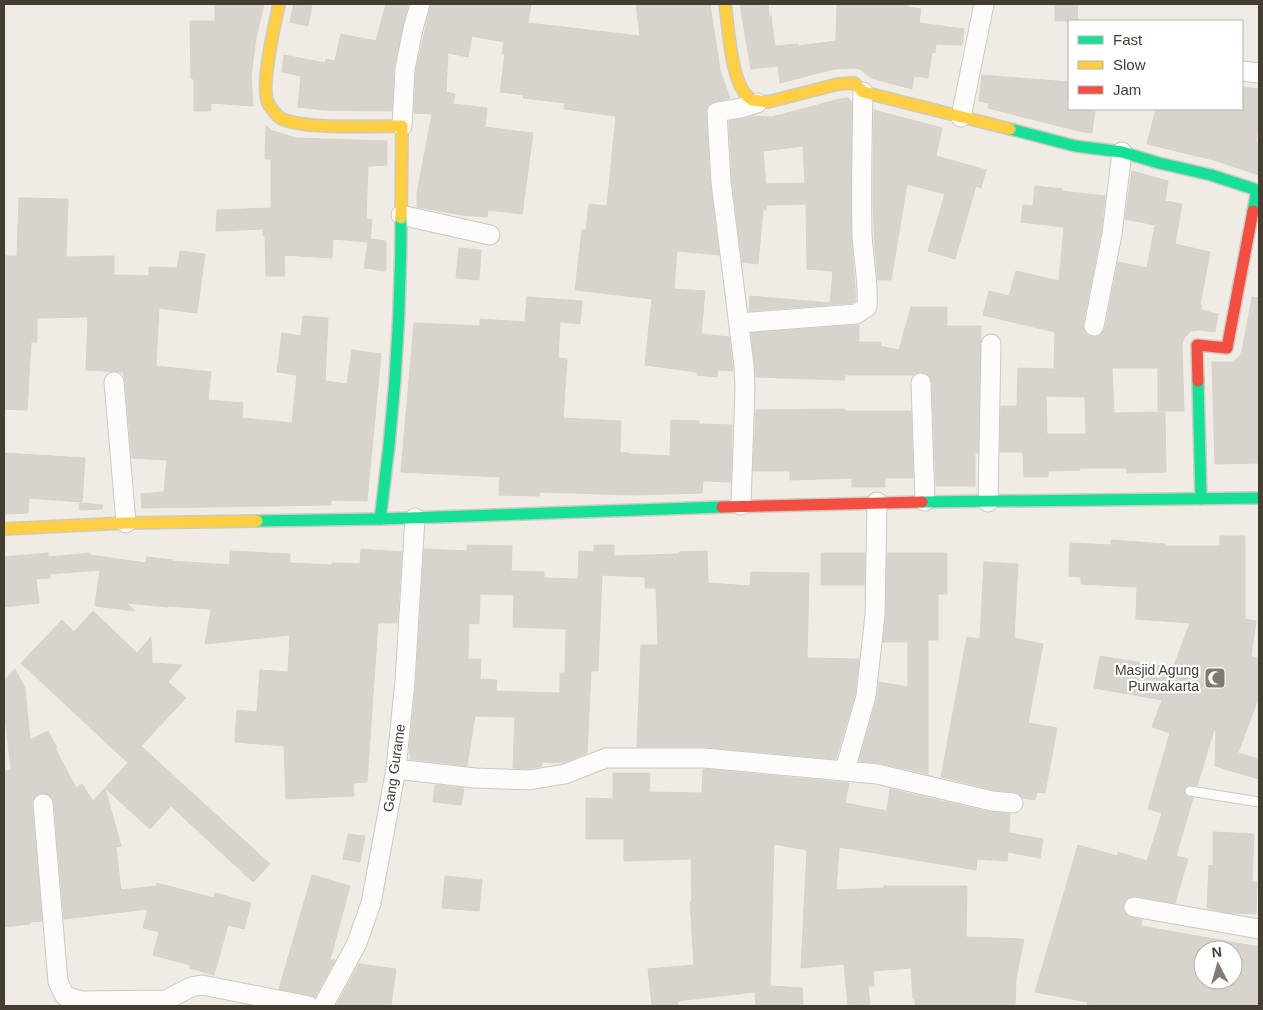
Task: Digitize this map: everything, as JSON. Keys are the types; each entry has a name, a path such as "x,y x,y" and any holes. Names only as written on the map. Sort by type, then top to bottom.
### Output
{"street":[{"path":"279,4 266,78 267,102 278,117 297,123 322,125 402,126"},
{"path":"380,519 386,476 401,294 402,126 405,69 420,4"},
{"path":"725,4 737,79 746,97 757,103"},
{"path":"961,117 984,4"},
{"path":"1243,71 1259,73"},
{"path":"741,505 745,389 740,323 721,182 717,112 768,102 838,84 854,83 863,92 1075,146 1122,152 1211,175 1257,190 1227,348 1197,345 1201,499"},
{"path":"740,323 856,314 866,307 868,297 863,254 861,184 863,92"},
{"path":"1094,326 1112,234 1122,152"},
{"path":"401,215 490,235"},
{"path":"988,502 991,344"},
{"path":"114,382 126,523"},
{"path":"921,383 925,501"},
{"path":"4,529 126,523 415,518 741,505 925,501 988,502 1259,498"},
{"path":"845,770 866,696 875,616 877,502"},
{"name":"Gang Gurame","path":"323,1006 357,943 371,902 396,769 405,681 415,518"},
{"path":"396,769 474,778 529,780 564,774 606,758 704,758 877,774 992,801 1013,803"},
{"path":"43,804 58,982 65,996 81,1001 166,1000 191,987 202,985 309,1006"},
{"path":"1134,907 1259,928"}],"lane":[{"path":"1190,791 1259,802"}],"building":[{"path":"215,4 264,4 256,38 251,76 253,106 211,103 211,111 194,111 194,79 191,79 190,21 215,21"},
{"path":"294,4 312,4 308,26 290,22"},
{"path":"386,4 408,4 394,67 392,111 323,110 298,107 301,76 282,72 284,55 325,63 326,59 335,61 341,34 376,41"},
{"path":"431,4 531,4 528,23 640,36 636,4 710,4 720,70 730,98 711,103 707,107 706,113 710,183 719,255 677,251 674,289 705,291 701,334 729,337 733,371 718,370 717,377 697,375 697,372 645,365 652,299 575,290 582,230 586,230 589,204 607,206 616,116 564,109 565,103 523,98 524,95 500,92 505,54 502,54 504,42 472,36 468,57 448,53 446,92 455,94 453,104 487,108 485,127 533,133 522,214 488,210 487,217 462,215 417,207 417,193 432,114 414,113 416,70"},
{"path":"740,4 768,4 775,46 798,44 798,46 836,41 837,4 908,4 908,7 921,9 919,23 964,29 962,45 936,44 935,53 932,52 928,78 914,76 912,89 871,78 860,69 853,68 834,69 780,83 778,66 751,69"},
{"path":"1055,4 1078,4 1077,20 1055,21"},
{"path":"982,75 1068,82 1066,109 1095,110 1092,133 988,108 989,103 979,101"},
{"path":"1243,87 1259,89 1259,119 1256,142 1259,142 1259,175 1214,160 1147,144 1156,110 1243,110"},
{"path":"848,98 852,102 851,234 856,301 852,303 749,311 750,296 830,303 833,271 807,269 806,204 766,205 766,210 763,210 758,264 742,262 732,181 729,121 753,116 772,117","holes":["803,146 805,183 766,184 763,151"]},
{"path":"874,110 942,128 936,156 986,170 981,188 976,186 955,259 928,251 945,194 907,184 891,280 878,280 875,251 873,199"},
{"path":"266,126 273,131 296,138 387,141 387,165 368,166 366,219 372,220 370,239 386,241 386,271 364,268 368,242 333,239 332,258 284,255 285,276 266,276 265,236 263,236 263,229 216,231 217,210 271,208 271,159 265,159"},
{"path":"1132,171 1168,181 1165,201 1182,204 1175,244 1210,252 1200,305 1202,306 1201,310 1218,314 1215,332 1191,331 1184,338 1182,345 1184,411 1158,411 1158,368 1112,368 1114,413 1165,412 1166,472 1127,473 1127,468 1080,468 1080,470 1048,471 1048,477 1024,477 1023,452 1000,452 1001,406 1017,406 1018,368 1054,369 1055,332 983,315 989,291 1009,296 1016,271 1059,281 1064,227 1021,222 1023,205 1033,206 1035,186 1105,196 1101,232 1083,324 1087,335 1097,337 1102,334 1105,328 1118,262 1147,268 1155,225 1125,219","holes":["1046,396 1085,397 1086,434 1047,434"]},
{"path":"19,198 68,199 66,257 114,256 114,275 149,276 149,267 177,268 180,251 205,254 197,313 159,308 156,366 211,372 208,400 243,403 242,418 292,423 297,375 277,372 282,333 301,336 303,316 328,318 325,381 347,384 352,350 381,354 367,501 331,500 331,505 142,508 141,494 164,492 167,460 132,458 123,372 86,370 88,317 37,318 37,342 31,342 27,410 4,409 4,256 17,256"},
{"path":"459,248 481,250 479,280 456,278"},
{"path":"527,297 582,301 580,324 560,322 558,358 567,359 563,418 621,421 620,452 670,456 671,420 699,421 699,424 732,425 731,482 703,481 702,493 633,495 540,492 539,496 499,495 500,477 401,472 414,323 480,326 480,319 525,322"},
{"path":"1252,297 1259,298 1259,463 1215,464 1212,362 1232,362 1239,357 1242,351"},
{"path":"911,307 947,307 947,326 981,326 978,453 975,453 975,486 936,486 932,383 926,373 920,372 913,375 845,375 845,380 756,377 751,333 859,325 859,342 881,342 880,346 899,350"},
{"path":"845,409 845,411 911,411 913,478 885,478 885,487 852,487 852,478 790,480 790,471 753,471 756,410"},
{"path":"4,453 85,458 82,502 29,498 28,513 4,514"},
{"path":"80,503 103,505 102,509 79,510"},
{"path":"1220,536 1245,536 1245,619 1256,621 1251,656 1259,659 1259,696 1238,753 1259,759 1259,779 1215,766 1216,731 1214,730 1197,786 1188,785 1184,790 1186,796 1193,798 1176,856 1188,859 1175,903 1135,896 1126,899 1123,906 1124,911 1127,916 1142,920 1141,926 1220,940 1193,940 1193,990 1243,990 1243,944 1259,947 1259,1006 1087,1006 1088,1002 1035,992 1078,845 1117,856 1118,852 1147,861 1162,813 1148,809 1170,733 1152,727 1162,700 1094,688 1100,656 1173,668 1190,623 1136,619 1137,587 1081,584 1081,577 1069,576 1070,543 1111,545 1111,540 1165,544 1165,546 1220,546"},
{"path":"467,545 512,546 511,571 544,572 544,578 578,579 579,551 594,552 594,545 614,545 614,556 707,551 708,583 750,586 751,572 809,573 807,658 859,659 855,694 836,759 705,747 637,747 641,645 658,645 656,588 645,588 645,577 602,575 598,671 591,671 587,753 563,763 542,762 542,766 528,769 513,768 515,717 475,716 467,766 410,759 424,549 467,551","holes":["480,594 514,595 513,627 566,629 565,673 560,673 560,693 496,691 497,680 480,679 481,659 468,659 469,623 479,624"]},
{"path":"361,549 402,552 397,623 378,623 367,782 353,783 354,796 286,799 284,746 235,742 237,710 257,712 260,670 288,672 290,635 205,644 211,609 126,603 135,611 95,606 100,570 50,574 50,578 36,579 39,603 4,607 4,557 48,553 48,557 90,553 90,555 146,563 147,557 172,561 230,565 230,551 290,554 290,563 332,565 332,563 360,564"},
{"path":"821,553 865,553 864,585 821,585"},
{"path":"887,553 947,553 947,594 938,594 938,640 928,640 928,774 879,763 859,761 877,699 879,682 908,687 908,642 883,642 886,615"},
{"path":"984,562 1018,564 1014,638 1043,644 1028,723 1057,728 1045,793 1037,792 1035,800 1023,798 1015,792 994,790 941,777 967,637 980,639"},
{"path":"93,611 137,653 151,637 152,663 182,665 168,682 186,698 141,746 270,864 253,882 171,806 150,829 105,788 121,846 116,847 121,890 156,886 157,883 214,898 215,893 251,903 244,929 228,925 214,975 190,968 190,965 153,955 159,932 143,928 148,909 64,919 54,803 52,797 47,794 36,795 32,805 42,921 4,927 4,771 11,770 6,725 4,725 4,681 15,669 25,688 30,740 48,731 76,788 82,784 93,801 128,763 21,663 62,620 74,632"},
{"path":"703,769 849,783 845,803 887,811 890,789 989,812 1010,814 1009,833 1043,839 1040,858 1008,852 1007,861 977,859 976,870 839,847 836,890 884,888 884,886 967,886 966,937 1024,939 1016,978 1015,1006 915,1006 911,968 873,971 874,986 868,986 870,1006 848,1006 844,964 801,968 807,850 774,844 770,986 802,988 803,1006 756,1006 755,992 677,1001 678,1006 652,1006 648,969 694,965 690,902 692,901 691,859 624,861 624,839 586,839 586,798 613,799 613,773 650,773 649,792 702,793"},
{"path":"435,785 464,788 461,805 433,802"},
{"path":"1213,832 1254,834 1252,882 1257,882 1256,914 1230,913 1207,908 1209,865 1213,866"},
{"path":"348,834 365,836 360,862 343,859"},
{"path":"312,875 350,886 330,960 335,960 315,997 279,989"},
{"path":"445,876 482,880 479,911 442,908"},
{"path":"359,964 396,969 391,1006 336,1006"}],"traffic: fast":[{"path":"1010,129 1075,146 1122,152 1211,175 1257,190 1253,211"},
{"path":"380,519 396,368 401,218"},
{"path":"1198,381 1201,499"},
{"path":"922,502 1259,498"},
{"path":"257,521 380,519 722,507"}],"traffic: slow":[{"path":"279,4 267,69 266,95 269,105 280,118 291,122 321,126 402,126 401,218"},
{"path":"725,4 735,70 739,83 752,100 768,102 838,84 854,83 863,92 1010,129"},
{"path":"4,529 126,523 257,521"}],"traffic: jam":[{"path":"1198,381 1197,345 1227,348 1253,211"},
{"path":"722,507 922,502"}],"place":[{"name":"Masjid Agung Purwakarta","path":"1215,678"}]}
